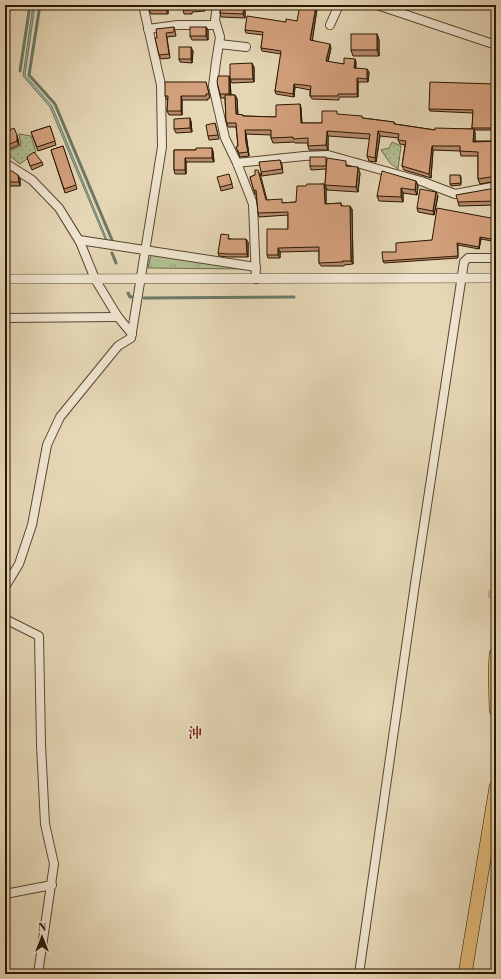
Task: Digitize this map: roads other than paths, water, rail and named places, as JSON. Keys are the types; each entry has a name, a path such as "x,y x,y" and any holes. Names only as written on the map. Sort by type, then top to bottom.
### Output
{"highway":[{"path":"496,654 494,671 496,710"},
{"path":"465,974 496,787"}],"street":[{"path":"5,587 19,564 32,525 47,445 60,417 118,346 131,338 132,334 162,147 161,85 143,5"},
{"path":"217,5 215,20 220,37 212,86 225,138 237,163 253,204 256,279"},
{"path":"330,25 339,5"},
{"path":"378,5 496,45"},
{"path":"148,29 178,24 216,25"},
{"path":"219,44 246,47"},
{"path":"237,163 328,155 421,181 455,194 492,187 496,188"},
{"path":"5,163 32,180 59,208 79,240 95,279 118,317 132,334"},
{"path":"79,240 256,267"},
{"path":"359,974 464,262 468,258 496,258"},
{"path":"5,279 496,278"},
{"path":"5,318 118,317"},
{"path":"5,619 40,636 41,745 44,820 54,864 38,974"},
{"path":"5,894 52,885"}],"water":[{"path":"33,5 35,5 25,75 52,106 107,240 106,241 50,107 23,76"}],"waterway":[{"path":"20,71 30,5"},
{"path":"40,5 29,75 55,104 112,240"},
{"path":"112,253 116,263"},
{"path":"128,293 130,297 134,297"},
{"path":"144,298 294,297"}],"tunnel":[{"path":"488,594 496,595"}],"district":[{"name":"沖","path":"195,733"}]}
